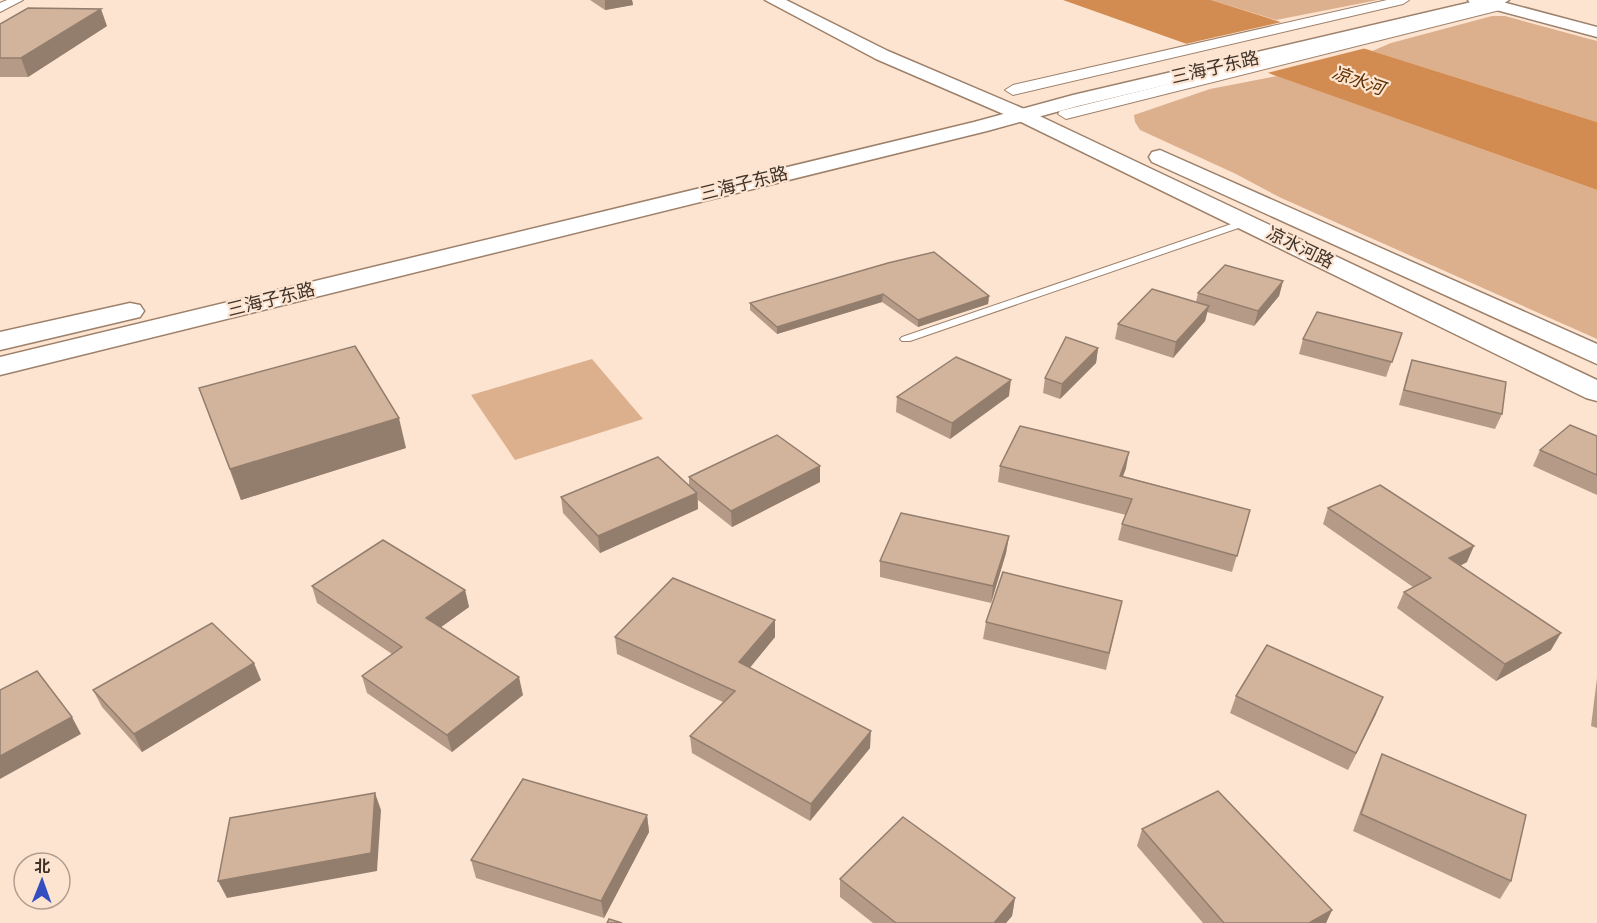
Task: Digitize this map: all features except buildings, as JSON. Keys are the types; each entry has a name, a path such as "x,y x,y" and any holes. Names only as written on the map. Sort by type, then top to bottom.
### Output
{"main road":[{"path":"773,0 882,55 1026,102"},
{"path":"801,0 877,32"},
{"name":"三海子东路","path":"173,301 1026,102 1205,64 1348,29 1446,0"},
{"path":"1494,2 1597,24"},
{"path":"1494,2 1597,32"},
{"name":"三海子东路","path":"1348,29 1389,31 1494,2"},
{"name":"三海子东路","path":"0,366 1026,102"},
{"name":"凉水河路","path":"1026,102 1246,222 1597,392"},
{"name":"凉水河路","path":"1026,102 1597,355"},
{"path":"0,341 150,306"}],"street":[{"path":"0,8 17,0"},
{"path":"1026,102 1205,64 1308,23 1348,29 1403,0"}],"lane":[{"path":"906,339 1246,222"}],"shaded area":[{"path":"1211,0 1378,0 1276,20"},
{"path":"1492,16 1505,16 1597,41 1597,122 1372,51 1391,43"},
{"path":"1277,76 1597,190 1597,339 1279,197 1236,174 1140,130 1135,122 1134,115 1210,89"},
{"path":"592,359 643,419 515,460 471,395"}],"water":[{"name":"凉水河","path":"1063,0 1211,0 1597,122 1597,190"}],"pier":[{"path":"1286,21 1370,47 1263,74 1181,45"}]}
